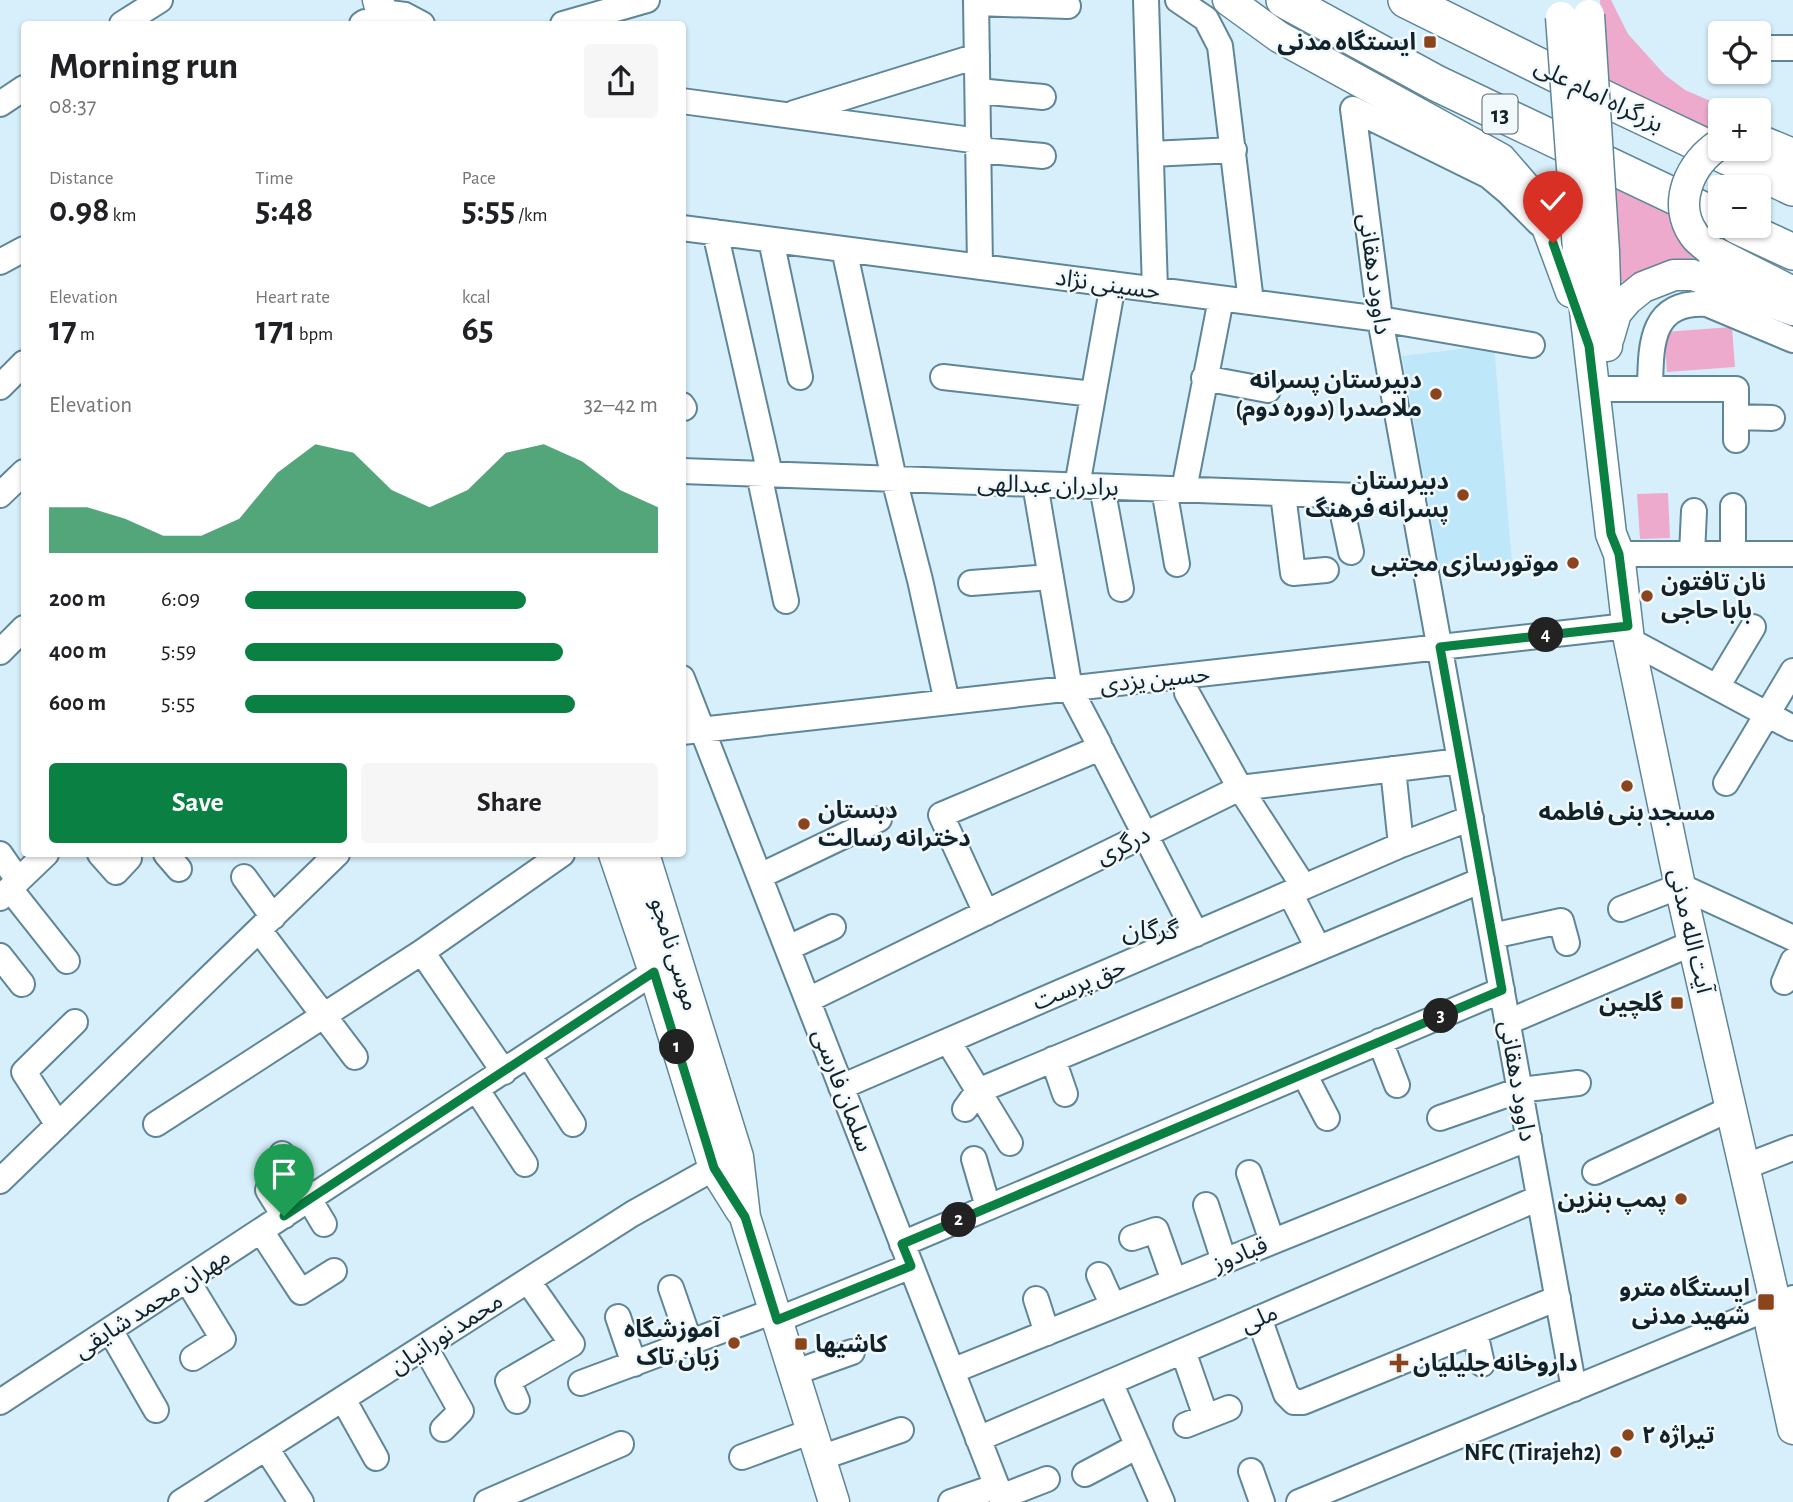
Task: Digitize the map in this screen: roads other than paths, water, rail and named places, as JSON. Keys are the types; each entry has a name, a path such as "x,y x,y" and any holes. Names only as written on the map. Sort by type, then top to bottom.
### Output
{"highway":[{"name":"13","path":"1284,0 1708,230"},
{"name":"بزرگراه امام علی","path":"1406,0 1793,188"},
{"path":"1763,238 1793,252"}],"main road":[{"path":"1231,2 1265,4 1275,0"},
{"path":"1231,2 1279,37 1500,159 1527,189 1598,345"},
{"name":"آیت الله مدنی","path":"1574,8 1601,389 1627,534 1619,554 1628,633 1680,886 1730,1109 1744,1167 1784,1302 1793,1350"},
{"path":"1771,144 1793,154"},
{"path":"1708,151 1695,167 1684,194 1684,213 1694,236 1708,235"},
{"path":"1720,238 1793,292"},
{"path":"1598,345 1616,313 1627,300 1643,287 1674,275 1693,275 1793,310"},
{"name":"موسی نامجو","path":"615,857 666,968 737,1157 745,1217 816,1444 827,1500"},
{"name":"موسی نامجو","path":"646,857 666,968 714,1168 745,1217"},
{"name":"آیت الله مدنی","path":"1784,1302 1771,1328 1793,1429"}],"street":[{"path":"127,21 160,0"},
{"path":"1146,0 1155,290"},
{"path":"1178,0 1200,14 1217,37 1220,46 1251,302"},
{"path":"981,267 976,2 1068,6"},
{"path":"576,21 644,6"},
{"path":"371,15 405,15 416,21"},
{"path":"1771,48 1793,48"},
{"path":"786,115 977,55"},
{"path":"0,104 21,90"},
{"path":"978,90 1043,97"},
{"path":"686,102 1042,156"},
{"name":"داوود دهقانی","path":"1549,233 1489,176 1353,109 1380,319 1574,1389"},
{"path":"1151,154 1234,150"},
{"name":"حسینی نژاد","path":"686,228 1380,319 1532,345"},
{"path":"715,232 764,474 786,601"},
{"path":"771,240 800,377"},
{"path":"844,249 894,479 947,702"},
{"path":"0,262 21,251"},
{"path":"1076,486 1113,284"},
{"path":"1177,564 1175,484 1204,377 1221,299"},
{"path":"1650,388 1651,350 1658,326 1666,315 1677,307 1692,303 1707,304 1793,340"},
{"path":"0,387 21,366"},
{"path":"943,377 1093,394"},
{"path":"1204,377 1268,390"},
{"path":"1601,389 1736,389 1736,428 1772,418"},
{"name":"برادران عبدالهی","path":"686,471 1102,487 1175,484 1283,494 1413,498"},
{"path":"0,495 21,475"},
{"path":"1035,484 1070,689 1196,934"},
{"path":"1102,487 1121,589"},
{"path":"1283,494 1293,573 1325,570"},
{"path":"1339,496 1351,552"},
{"path":"1732,506 1732,554"},
{"path":"1692,554 1694,510"},
{"path":"1619,554 1793,554"},
{"path":"971,583 1051,577"},
{"path":"1717,687 1753,627"},
{"path":"0,652 21,631"},
{"path":"1628,633 1717,687 1793,728"},
{"name":"حسین یزدی","path":"692,731 1440,647 1628,633"},
{"path":"1726,783 1793,671"},
{"path":"1187,693 1297,890 1318,948"},
{"name":"سلمان فارسی","path":"686,699 692,731 760,877 1000,1495"},
{"path":"986,913 941,815 1098,748"},
{"name":"درگری","path":"808,1000 1240,788 1460,761"},
{"path":"1392,769 1401,845"},
{"name":"حق پرست","path":"841,1087 1401,845 1471,818"},
{"path":"760,877 879,819"},
{"path":"0,854 9,889 66,961"},
{"path":"9,889 43,857"},
{"path":"103,857 116,872 129,858"},
{"path":"0,1181 334,857"},
{"path":"156,1124 422,953 558,857"},
{"path":"244,877 266,923 324,1016 355,1057"},
{"path":"971,1100 1054,1059 1482,880"},
{"path":"1621,909 1680,886 1793,938"},
{"path":"1492,936 1561,921 1567,943"},
{"path":"788,948 833,928"},
{"path":"1508,1022 1693,943"},
{"path":"422,953 504,1072"},
{"path":"0,956 22,984"},
{"name":"مهران محمد شایقی","path":"0,1402 666,968"},
{"path":"591,1379 776,1315 907,1255 988,1207 1502,990"},
{"path":"58,1125 24,1072 75,1022"},
{"path":"948,1041 971,1100 1010,1143"},
{"path":"1380,1041 1397,1085"},
{"path":"529,1056 572,1124"},
{"path":"1054,1059 1065,1094"},
{"path":"1304,1074 1327,1118"},
{"path":"1440,1118 1520,1090 1578,1083"},
{"path":"477,1090 525,1164"},
{"path":"1595,1172 1730,1109"},
{"name":"قبادوز","path":"952,1371 1529,1138"},
{"path":"1744,1167 1793,1148"},
{"path":"282,1154 324,1224"},
{"path":"974,1158 988,1207"},
{"name":"محمد نورانیان","path":"181,1502 632,1214 714,1168"},
{"path":"1249,1173 1272,1241"},
{"path":"268,1191 284,1216"},
{"name":"ملی","path":"978,1439 1539,1198"},
{"path":"1206,1205 1224,1261"},
{"path":"1132,1238 1156,1230 1174,1281"},
{"path":"261,1231 301,1292 334,1271"},
{"path":"1099,1275 1113,1306"},
{"path":"187,1280 223,1339 193,1358"},
{"path":"517,1401 508,1381 572,1344 528,1281"},
{"path":"671,1288 690,1343"},
{"path":"1036,1298 1047,1333"},
{"path":"1259,1318 1286,1394 1294,1402 1303,1402 1558,1298"},
{"path":"1311,1500 1784,1302"},
{"path":"618,1317 634,1364"},
{"path":"110,1330 156,1410"},
{"path":"1475,1332 1482,1364"},
{"path":"425,1347 461,1411 443,1429"},
{"path":"1184,1351 1207,1416"},
{"path":"793,1373 852,1352"},
{"path":"1110,1382 1158,1491"},
{"path":"344,1399 376,1458"},
{"path":"742,1457 901,1430"},
{"path":"486,1502 621,1444"},
{"path":"1085,1474 1138,1446"},
{"path":"266,1448 301,1502"},
{"path":"1251,1471 1262,1502"},
{"path":"951,1502 1000,1495 1047,1479"}],"place":[{"name":"ایستگاه مدنی","path":"1430,42"},
{"name":"دبيرستان پسرانه ملاصدرا (دوره دوم)","path":"1436,394"},
{"name":"دبیرستان پسرانه فرهنگ","path":"1463,495"},
{"name":"موتورسازی مجتبی","path":"1573,563"},
{"name":"نان تافتون بابا حاجی","path":"1647,596"},
{"name":"مسجد بنی فاطمه","path":"1627,786"},
{"name":"دبستان دخترانه رسالت","path":"804,824"},
{"name":"گلچین","path":"1677,1003"},
{"name":"پمپ بنزین","path":"1681,1199"},
{"name":"ایستگاه مترو شهید مدنی","path":"1766,1302"},
{"name":"آموزشگاه زبان تاک","path":"734,1343"},
{"name":"کاشیها","path":"801,1344"},
{"name":"داروخانه جلیلیان","path":"1399,1363"},
{"name":"تیراژه ۲","path":"1628,1435"},
{"name":"NFC (Tirajeh2)","path":"1616,1452"}],"district":[{"name":"گرگان","path":"1150,930"}]}
